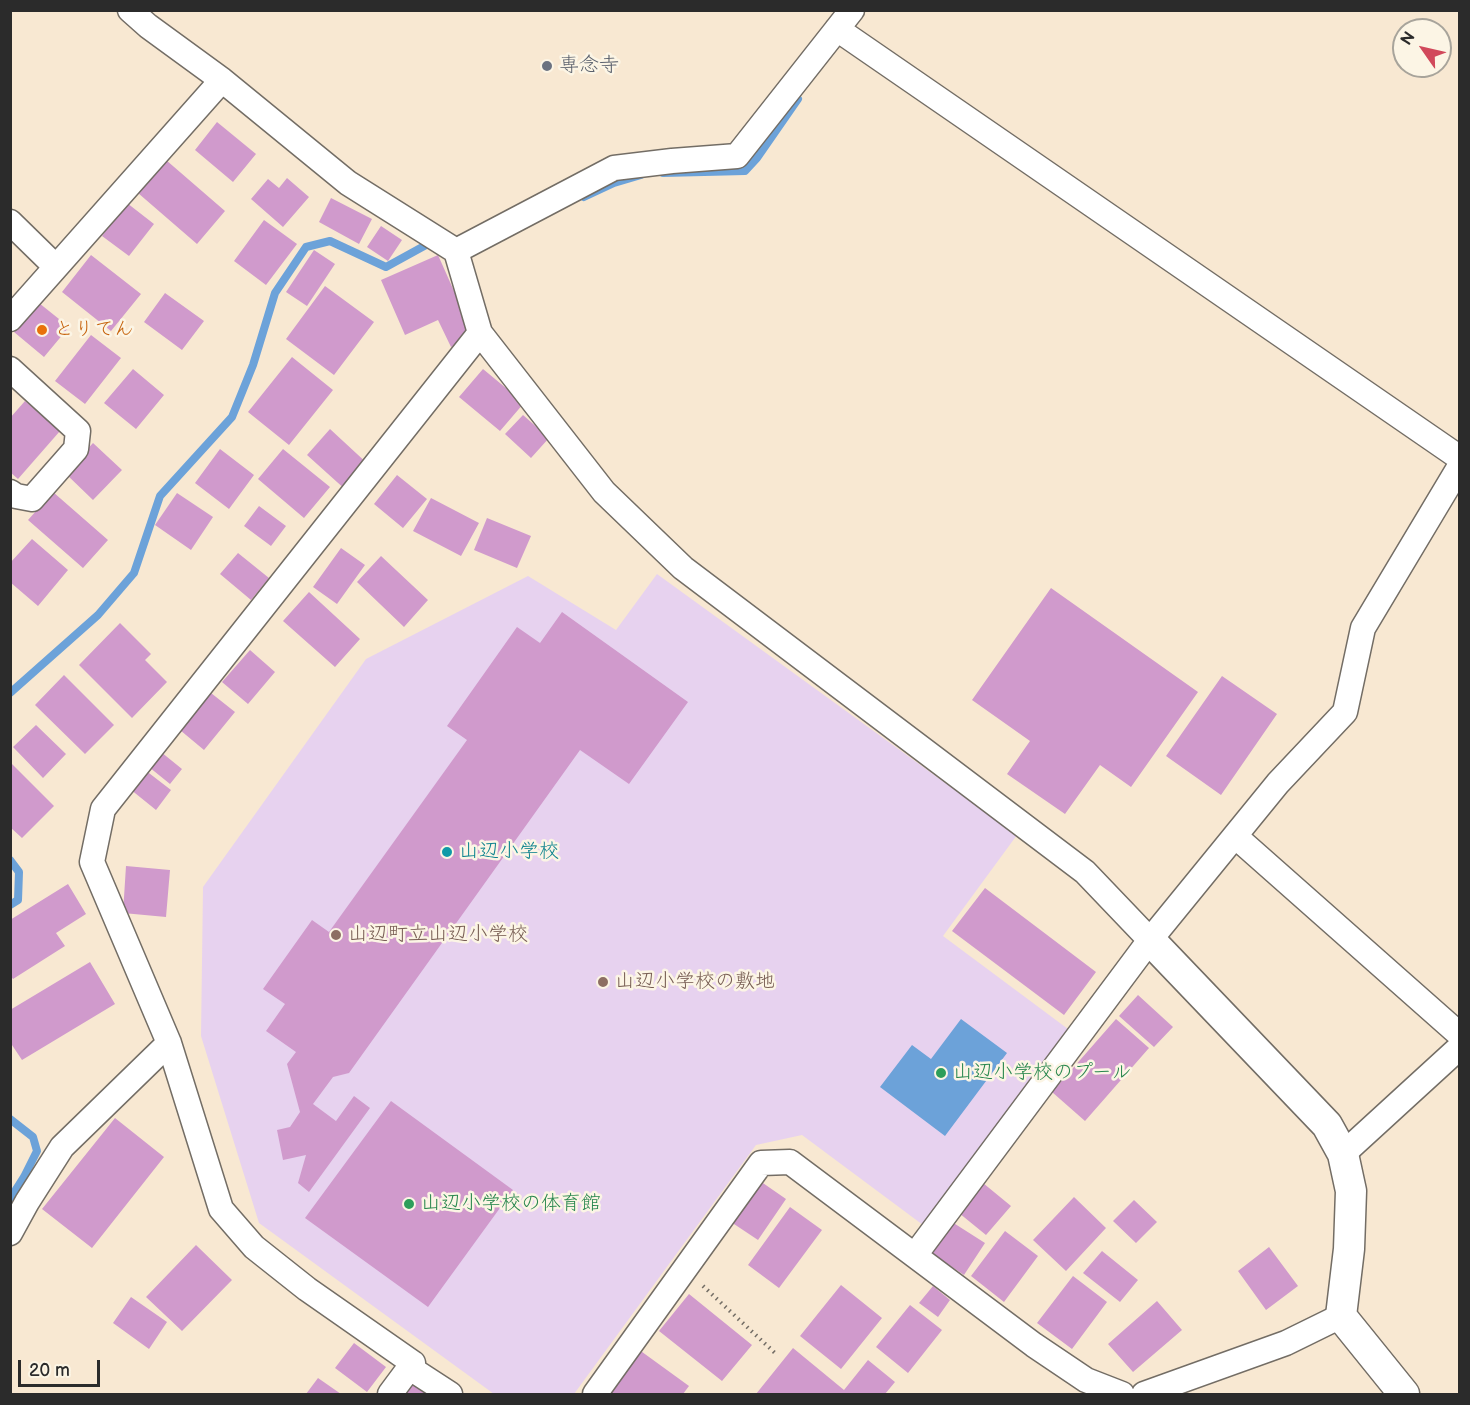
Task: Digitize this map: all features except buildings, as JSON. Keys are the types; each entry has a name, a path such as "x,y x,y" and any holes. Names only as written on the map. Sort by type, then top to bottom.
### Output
{"street":[{"path":"130,10 222,80 348,183 456,251 480,333 604,492 683,568 1085,872 1327,1125 1343,1154 1351,1191 1341,1316 1404,1395"},
{"path":"456,251 615,168 672,160 737,156 845,20 1458,457 1363,628 1345,712 1278,783 1150,940 915,1255"},
{"path":"10,319 222,80"},
{"path":"10,222 56,267"},
{"path":"390,1395 413,1363 307,1289 254,1247 221,1209 168,1043 92,862 104,809 480,333"},
{"path":"10,369 78,431 76,449 32,499 16,496 10,492"},
{"path":"1235,836 1460,1035"},
{"path":"10,1233 63,1147 168,1043"},
{"path":"1343,1154 1460,1047"},
{"path":"595,1395 760,1163 790,1162 1034,1345 1086,1380 1122,1395"},
{"path":"1144,1395 1286,1343 1341,1316"},
{"path":"410,1368 450,1395"}],"path":[{"path":"685,1269 775,1353"}],"shaded area":[{"name":"山辺小学校の敷地","path":"657,574 1017,835 943,936 1068,1029 923,1225 802,1135 756,1145 574,1394 494,1394 259,1223 201,1036 203,887 366,659 528,576 616,630"}],"water":[{"name":"山辺小学校のプール","path":"961,1019 1007,1053 945,1136 880,1087 912,1045 931,1059"}],"waterway":[{"path":"663,173 745,171 757,158 798,99"},
{"path":"584,197 614,183 641,175"},
{"path":"10,693 98,615 134,573 160,496 232,417 253,365 275,293 306,247 330,241 386,267 426,245"},
{"path":"10,860 19,872 18,900 10,905"},
{"path":"10,1119 33,1137 37,1151 10,1199"}],"place":[{"name":"専念寺","path":"547,66"},
{"name":"とりてん","path":"42,330"},
{"name":"山辺小学校","path":"447,852"},
{"name":"山辺町立山辺小学校","path":"336,935"},
{"name":"山辺小学校の敷地","path":"603,982"},
{"name":"山辺小学校のプール","path":"941,1073"},
{"name":"山辺小学校の体育館","path":"409,1204"}]}
